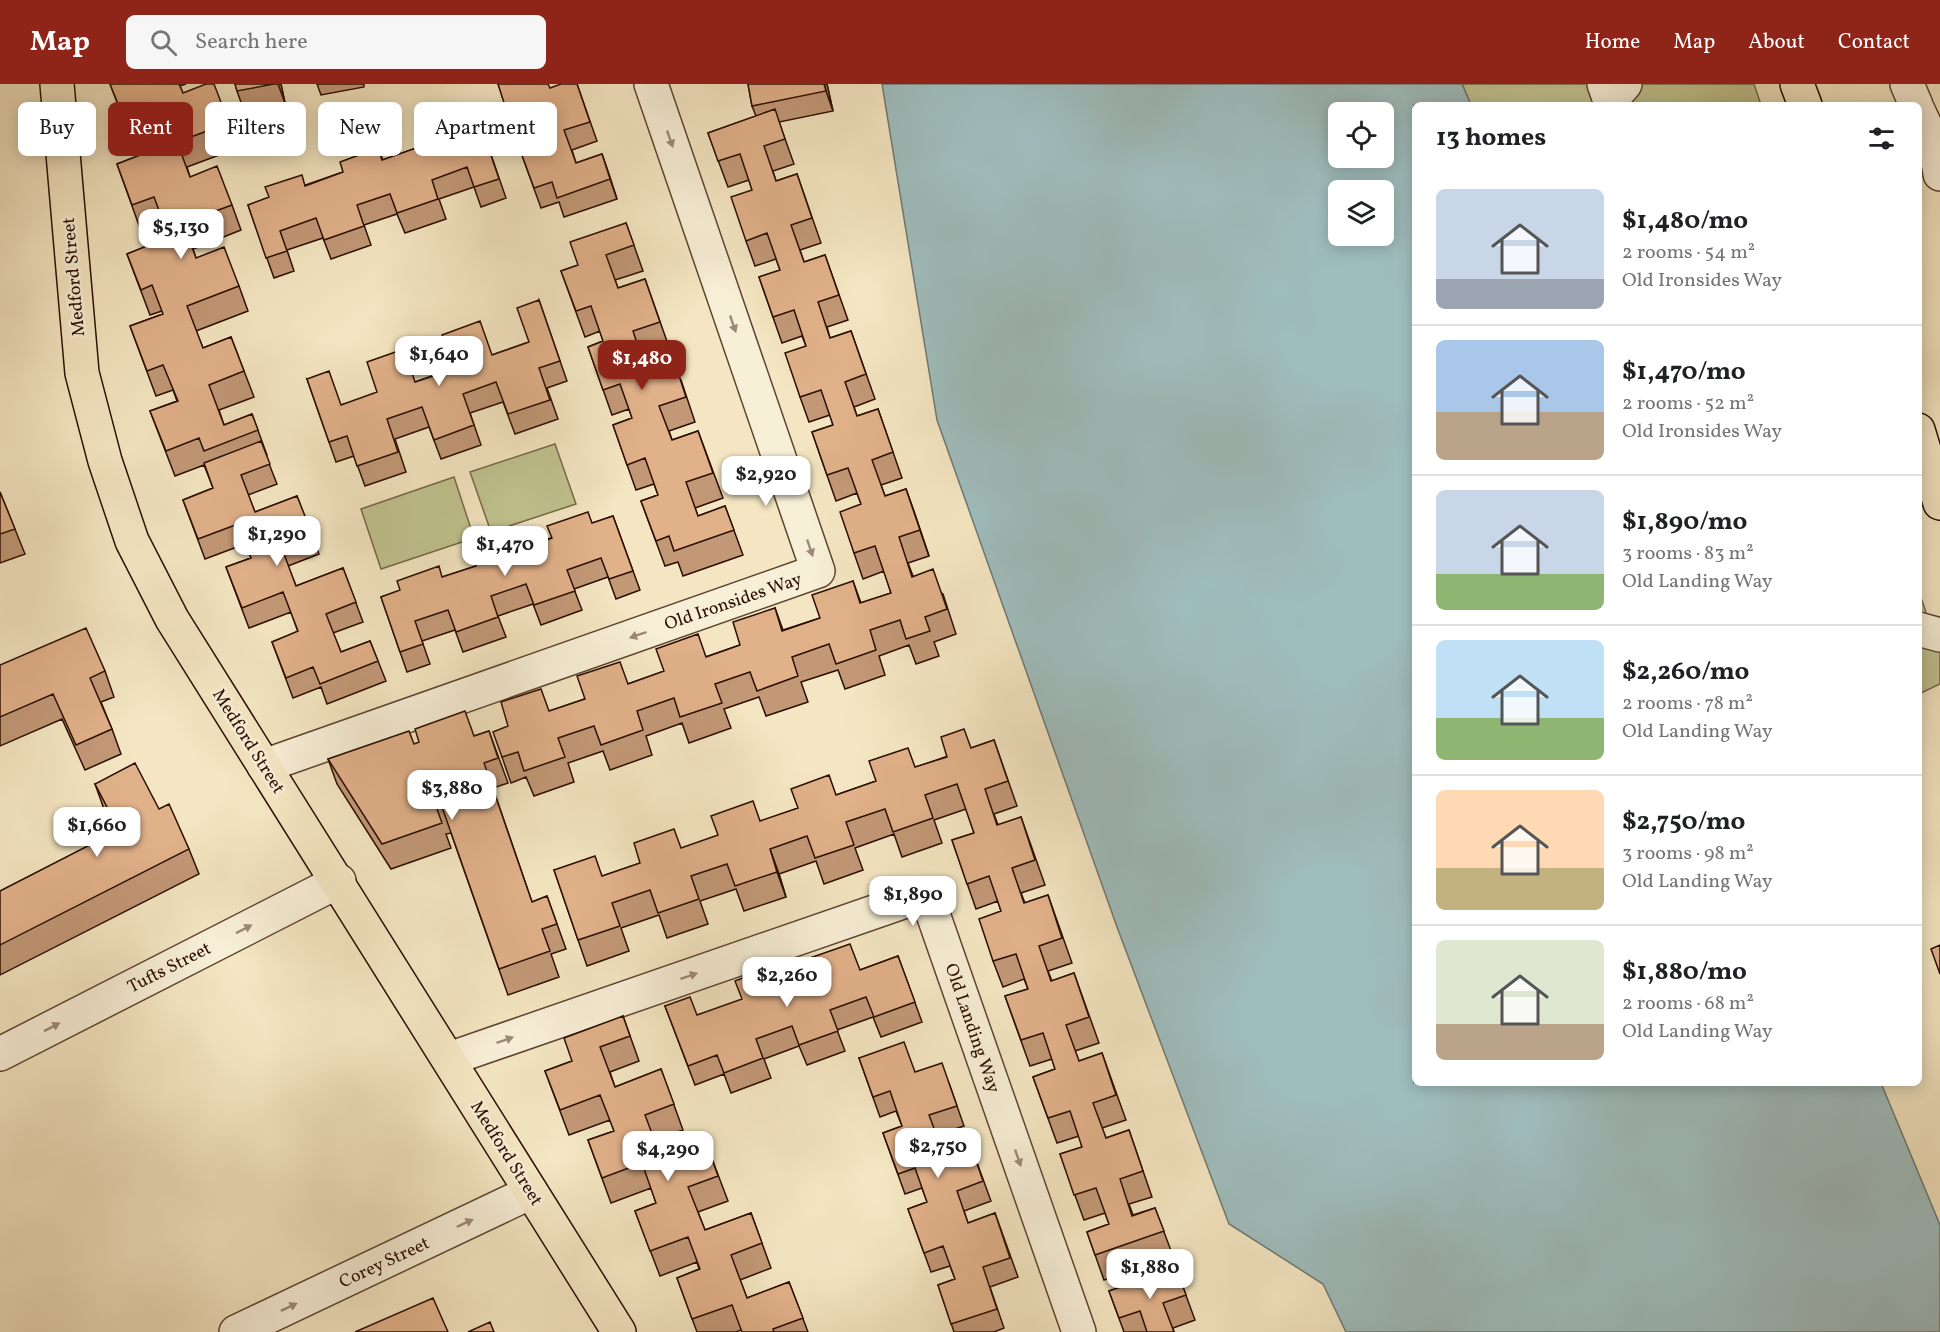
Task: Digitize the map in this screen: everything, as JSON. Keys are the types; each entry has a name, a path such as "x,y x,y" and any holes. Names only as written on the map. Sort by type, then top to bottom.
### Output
{"main road":[{"name":"Medford Street","path":"57,84 82,373 105,461 132,540 167,609 619,1332"},
{"path":"1797,84 1804,102"},
{"path":"1922,443 1940,503"}],"street":[{"name":"Old Ironsides Way","path":"264,766 818,571 651,84"},
{"path":"1907,84 1915,102"},
{"path":"1922,119 1936,149 1940,174"},
{"path":"1922,630 1940,635"},
{"name":"Tufts Street","path":"0,1054 339,881"},
{"name":"Old Landing Way","path":"450,1059 926,894 1079,1332"},
{"name":"Corey Street","path":"236,1332 531,1192"}],"green space":[{"path":"1462,84 1754,84 1760,102 1470,102"},
{"path":"555,444 576,504 491,532 470,472"},
{"path":"454,477 474,538 381,569 361,509"},
{"path":"1922,601 1940,653 1940,684 1922,693"}],"water":[{"path":"882,84 1462,84 1470,102 1412,102 1412,1086 1882,1086 1940,1225 1940,1332 1346,1332 1323,1284 1229,1224 1117,927 937,420"}],"building":[{"path":"110,84 179,84 183,93 206,84 214,84 221,102 205,102 205,132 193,136 193,102 117,102"},
{"path":"235,84 274,84 237,91"},
{"path":"498,84 548,84 550,88 561,84 577,84 590,122 564,130 576,163 602,154 610,179 557,198 552,182 534,188 522,156 557,156 557,102 504,102"},
{"path":"748,84 824,84 826,91 752,106"},
{"path":"775,109 785,139 764,146 776,181 797,174 812,218 791,225 804,262 825,255 839,295 818,302 830,338 851,331 866,374 845,382 857,416 878,409 893,452 872,460 885,496 906,489 920,530 899,537 912,577 933,569 947,609 925,617 930,631 906,639 900,620 870,630 876,650 836,664 829,644 792,657 798,676 757,691 750,672 715,684 722,703 680,717 674,698 637,711 643,730 601,745 594,726 558,738 565,757 524,771 518,752 502,757 493,732 508,726 501,702 541,689 549,711 585,699 577,676 620,662 628,684 664,671 656,649 698,634 706,657 740,645 733,622 775,608 782,631 820,618 812,595 853,581 860,603 891,593 875,546 854,553 840,512 861,504 848,468 827,475 812,432 833,425 821,390 800,397 785,353 806,346 794,310 773,317 759,277 780,270 767,233 746,241 731,197 752,190 740,154 718,161 708,133"},
{"path":"414,149 414,156 491,156 499,179 474,187 467,167 432,180 438,199 397,213 390,194 357,205 364,226 324,240 316,218 280,231 287,251 266,258 248,205 269,197 265,187 302,175 305,186 343,172 340,162 356,156 381,156 382,160 402,156 402,153"},
{"path":"138,156 182,156 190,177 217,166 232,205 183,223 196,258 224,247 239,286 187,306 203,348 231,337 244,371 209,385 224,425 252,414 258,430 204,451 199,438 166,451 150,411 178,401 163,365 147,371 130,326 163,314 152,285 141,290 127,254 169,237 154,197 132,205 117,164"},
{"path":"626,223 634,245 606,255 618,288 645,279 660,322 633,331 644,364 672,354 686,397 659,406 672,440 698,431 713,473 686,482 698,516 725,506 734,530 674,551 669,536 656,541 641,501 658,495 645,458 627,465 613,425 632,418 620,384 603,390 588,347 603,341 591,306 576,311 561,271 578,265 570,242"},
{"path":"539,300 560,361 539,368 550,400 508,414 496,382 463,394 474,425 434,440 422,407 387,419 398,452 357,466 347,436 329,442 307,379 329,371 341,405 377,392 367,362 404,349 415,382 454,369 442,335 480,321 492,355 529,342 517,308"},
{"path":"261,441 270,464 241,475 255,512 297,496 312,534 281,546 296,586 343,568 356,602 326,614 341,652 370,641 378,661 320,684 313,667 286,678 272,642 298,631 283,592 242,608 226,567 251,558 238,524 198,539 183,500 213,488 204,463"},
{"path":"0,492 15,529 0,534"},
{"path":"588,512 592,523 613,516 633,571 609,579 601,558 567,570 575,591 534,605 526,584 491,596 498,617 456,632 448,610 415,621 423,644 400,652 381,597 400,590 397,581 439,566 442,577 476,566 472,553 513,538 517,550 552,538 547,526"},
{"path":"86,628 105,671 90,678 112,729 76,745 53,694 0,717 0,665"},
{"path":"465,711 474,736 489,731 498,758 484,763 532,902 547,896 557,924 542,929 550,951 499,969 442,807 437,809 442,823 382,844 328,759 409,731 414,744 419,742 415,729"},
{"path":"964,729 971,748 994,740 1008,781 985,789 997,825 1021,817 1035,860 1012,868 1024,903 1048,895 1062,938 1039,946 1051,981 1074,973 1089,1017 1066,1025 1079,1061 1102,1053 1116,1095 1093,1103 1106,1138 1129,1130 1143,1171 1120,1179 1132,1216 1155,1208 1164,1231 1095,1255 1087,1232 1109,1224 1096,1188 1074,1195 1060,1154 1082,1147 1070,1111 1048,1118 1033,1077 1055,1069 1043,1033 1021,1040 1005,996 1028,989 1016,954 993,961 979,919 1001,911 989,876 967,884 952,840 974,833 957,784 925,795 933,818 893,832 885,809 846,822 854,845 815,858 807,836 770,849 777,872 735,886 727,864 691,876 699,899 658,913 650,890 612,903 620,926 578,940 554,870 595,856 602,876 640,863 634,843 674,829 681,848 718,835 711,816 753,801 760,821 798,808 791,789 829,775 836,795 876,781 869,761 908,748 915,767 947,757 941,737"},
{"path":"135,763 159,809 169,804 189,849 0,945 0,891 119,830 95,784"},
{"path":"850,944 860,970 898,956 915,1002 874,1017 866,997 830,1010 838,1031 799,1045 792,1026 756,1039 763,1058 724,1073 717,1055 688,1066 665,1006 690,997 697,1015 742,999 735,981 771,967 780,991 817,978 810,958"},
{"path":"1940,945 1940,974 1931,949"},
{"path":"623,1016 630,1036 600,1047 615,1087 661,1069 674,1104 645,1115 659,1152 703,1135 718,1176 688,1187 705,1230 751,1213 762,1243 731,1255 747,1298 789,1282 803,1318 773,1329 774,1332 742,1332 732,1305 692,1319 677,1278 700,1269 688,1237 650,1251 635,1211 656,1203 642,1163 602,1178 588,1140 614,1131 600,1095 560,1110 545,1071 572,1061 564,1038"},
{"path":"904,1042 915,1072 942,1063 957,1106 929,1115 941,1147 968,1138 983,1181 957,1191 968,1223 995,1213 1010,1258 983,1267 997,1309 951,1324 938,1285 955,1279 943,1246 924,1253 908,1209 927,1202 915,1168 898,1174 883,1133 902,1126 890,1091 873,1097 859,1058"},
{"path":"1176,1268 1186,1295 1163,1303 1174,1332 1147,1332 1140,1311 1119,1318 1109,1291"},
{"path":"433,1298 448,1332 355,1332"},
{"path":"490,1322 494,1332 468,1332"}]}
